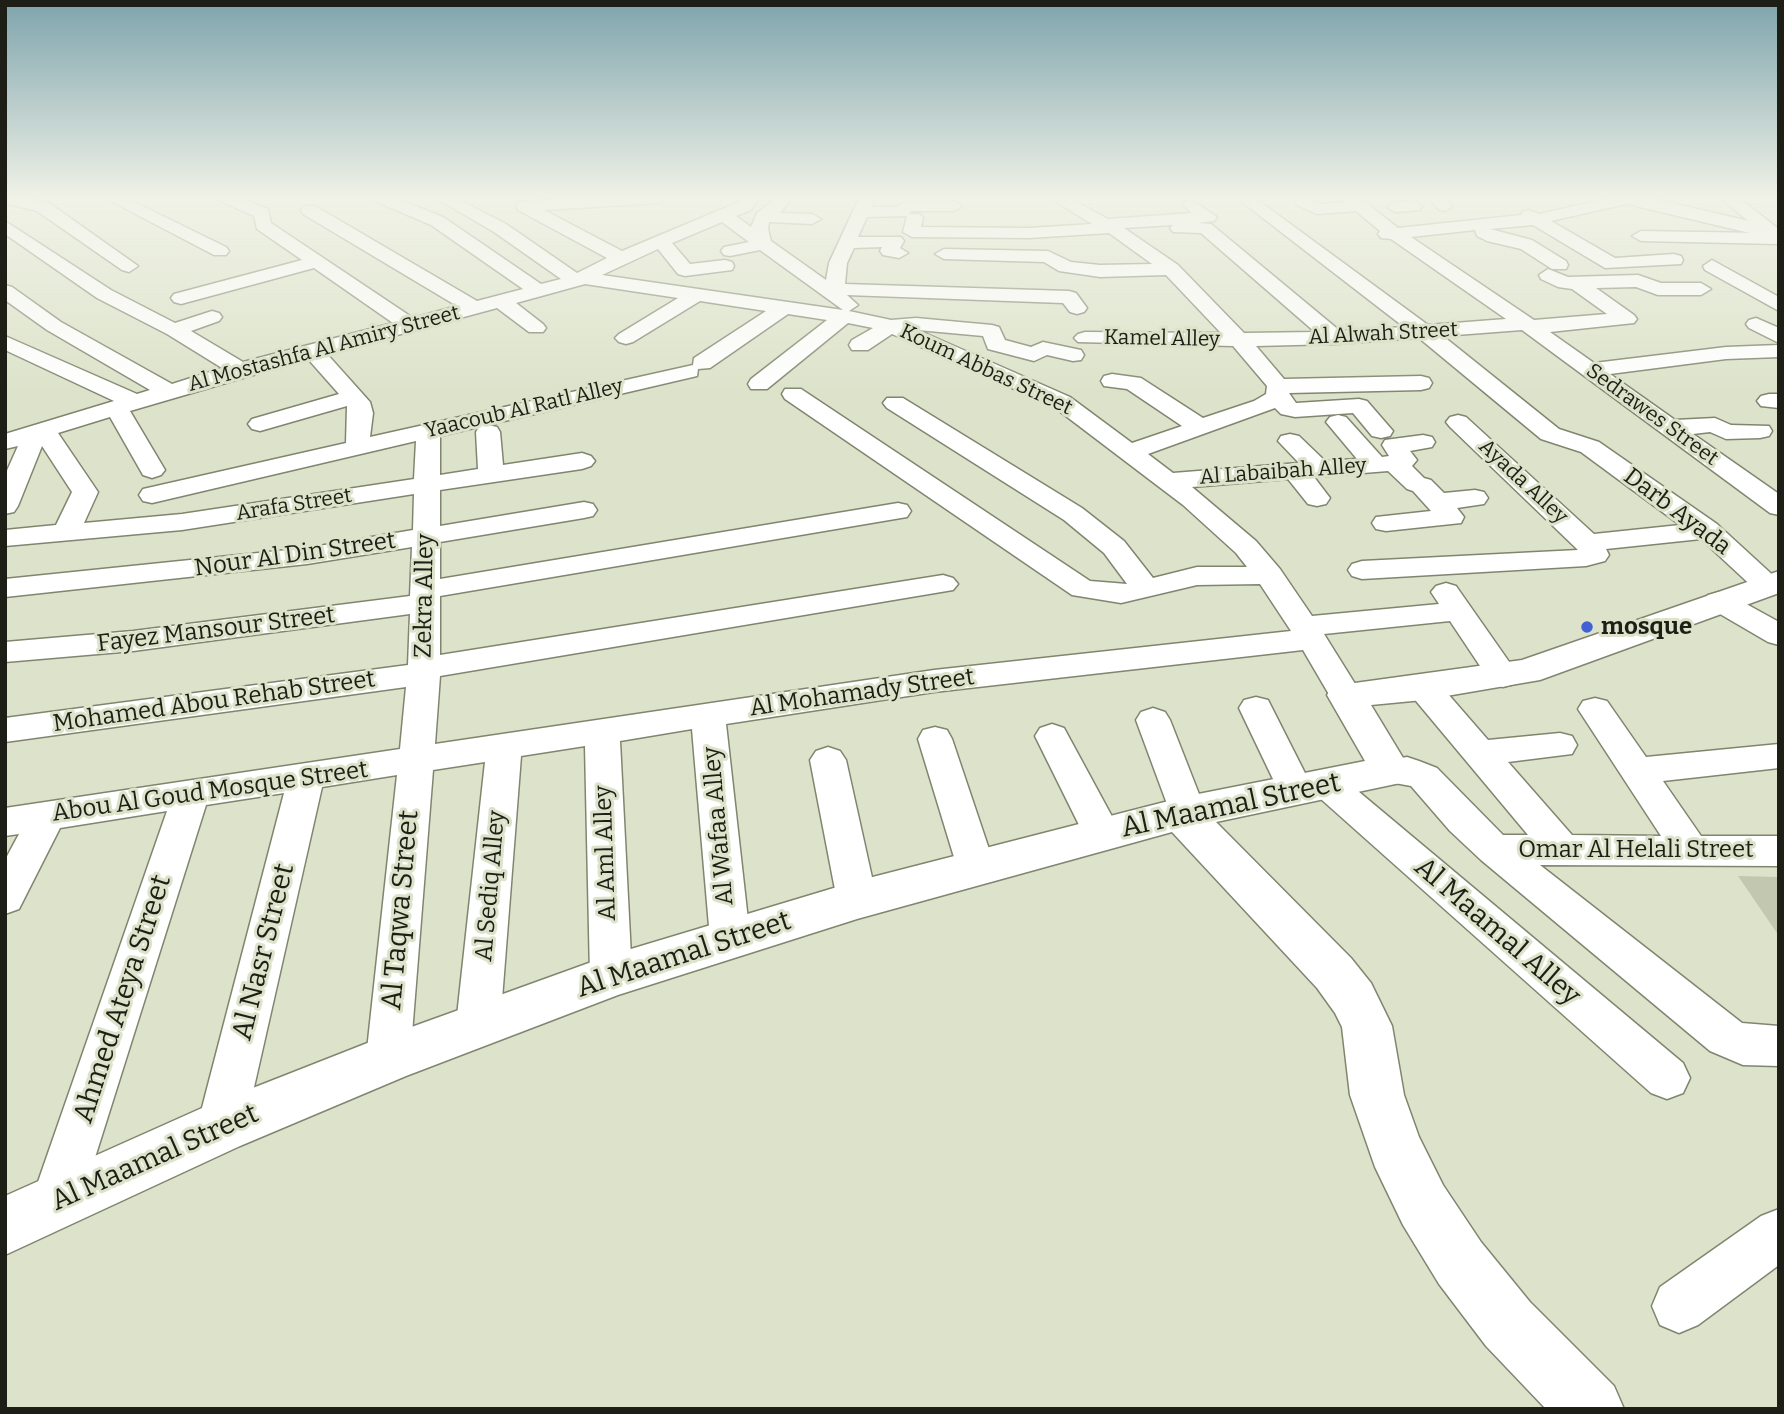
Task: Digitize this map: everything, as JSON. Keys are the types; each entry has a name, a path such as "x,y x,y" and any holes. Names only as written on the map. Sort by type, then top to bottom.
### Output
{"street":[{"path":"62,264 86,284 174,330 240,370"},
{"path":"233,264 177,291 306,264"},
{"path":"318,264 410,325"},
{"path":"403,264 474,308"},
{"path":"501,264 538,291"},
{"path":"555,264 580,280"},
{"name":"Al Mostashfa Al Amiry Street","path":"5,442 240,370 580,280 610,264"},
{"path":"681,264 687,270 709,264"},
{"path":"759,384 850,317 852,309 834,292 793,264"},
{"path":"834,292 838,264"},
{"path":"1063,264 1071,268"},
{"path":"1163,264 1224,315 1240,340 1267,369 1278,392 1291,410 1353,405 1376,415"},
{"path":"1247,264 1360,359"},
{"name":"Darb Ayada","path":"1334,264 1426,332 1554,436 1584,445 1707,530 1770,589"},
{"name":"Sedrawes Street","path":"1441,264 1779,507"},
{"path":"1548,264 1562,283 1638,281 1666,293 1655,295 1674,307"},
{"path":"1716,264 1779,305"},
{"path":"1021,269 1171,270"},
{"path":"497,323 528,322 645,275"},
{"name":"Koum Abbas Street","path":"580,280 850,317 891,326 1062,402 1220,522 1270,575 1391,772"},
{"path":"834,292 966,280 1002,281"},
{"path":"966,280 1026,303 1073,303"},
{"name":"Al Alwah Street","path":"1240,340 1337,338 1626,319 1580,286 1581,283"},
{"path":"734,287 758,304"},
{"path":"1659,289 1701,289"},
{"path":"626,338 694,296"},
{"path":"8,297 170,392"},
{"path":"501,301 528,322"},
{"path":"1260,304 1292,302"},
{"name":"Yaacoub Al Ratl Alley","path":"125,405 152,483 359,447 696,367 783,308"},
{"path":"1179,327 1224,315"},
{"path":"174,330 212,317"},
{"path":"660,318 682,324"},
{"name":"Kamel Alley","path":"891,326 916,324 990,330 996,344 1033,355 1044,348 1128,339 1240,340"},
{"path":"1756,324 1779,337"},
{"path":"5,342 54,326"},
{"path":"860,345 891,326"},
{"path":"1128,339 1140,369 1155,374"},
{"path":"5,342 125,405"},
{"path":"313,351 357,405 359,447"},
{"path":"1753,362 1779,351"},
{"path":"1589,370 1726,353 1779,368"},
{"path":"1112,381 1131,382 1202,428"},
{"path":"1130,452 1262,406 1278,392 1421,383"},
{"path":"1501,394 1533,391"},
{"path":"793,394 1082,589 1121,594 1197,576 1270,575"},
{"path":"895,402 1073,514 1114,547 1146,588"},
{"path":"260,424 357,405"},
{"path":"284,435 357,405"},
{"path":"1338,422 1388,464 1416,484 1422,485 1450,518 1386,523"},
{"name":"Ayada Alley","path":"1458,422 1588,543"},
{"path":"1670,428 1715,425 1726,432 1760,431"},
{"path":"5,506 40,431 85,492 84,499 66,531"},
{"name":"Zekra Alley","path":"414,761 424,671 428,431"},
{"path":"488,432 491,474"},
{"path":"1290,441 1307,469 1317,498"},
{"path":"1388,464 1403,457 1394,445 1423,442"},
{"name":"Arafa Street","path":"6,539 66,531 182,522 582,461"},
{"name":"Al Labaibah Alley","path":"1168,481 1388,464"},
{"path":"1437,502 1475,498"},
{"name":"Nour Al Din Street","path":"5,588 307,556 584,510"},
{"path":"426,596 898,511"},
{"path":"1637,514 1662,535"},
{"path":"1588,543 1707,530"},
{"path":"1362,570 1590,558 1596,552 1588,543"},
{"path":"1429,567 1503,676"},
{"name":"Mohamed Abou Rehab Street","path":"5,730 424,671 943,584"},
{"path":"1346,695 1503,676 1550,664 1718,601 1770,589"},
{"name":"Fayez Mansour Street","path":"5,652 133,641 426,596"},
{"path":"1718,601 1779,635"},
{"name":"Al Mohamady Street","path":"414,761 601,730 934,681 1459,611"},
{"path":"1423,687 1562,850"},
{"path":"1256,708 1311,788"},
{"path":"1595,709 1691,851"},
{"name":"Al Wafaa Alley","path":"708,715 730,938"},
{"path":"1153,720 1184,813 1334,973 1353,998 1367,1026 1377,1095 1395,1148 1423,1205 1460,1263 1508,1324 1591,1409"},
{"name":"Al Aml Alley","path":"601,730 611,976"},
{"path":"1052,736 1103,835"},
{"path":"935,739 976,867"},
{"path":"1479,753 1560,745"},
{"name":"Al Sediq Alley","path":"478,1026 504,746"},
{"path":"1637,771 1779,756"},
{"path":"828,760 857,900"},
{"name":"Abou Al Goud Mosque Street","path":"5,822 414,761"},
{"name":"Al Taqwa Street","path":"388,1059 414,761"},
{"path":"1391,772 1407,770 1424,777 1463,821 1494,850 1726,1037 1743,1045 1779,1046"},
{"name":"Al Maamal Street","path":"5,1226 221,1127 388,1059 611,976 857,900 976,867 1184,813 1391,772"},
{"name":"Al Nasr Street","path":"221,1127 306,778"},
{"name":"Al Maamal Alley","path":"1311,788 1667,1078"},
{"name":"Ahmed Ateya Street","path":"56,1202 191,795"},
{"path":"5,898 47,816"},
{"name":"Omar Al Helali Street","path":"1494,850 1779,851"},
{"path":"1679,1306 1779,1234"}],"building":[{"path":"1738,876 1779,877 1779,936"}],"place":[{"name":"mosque","path":"1587,627"}]}
